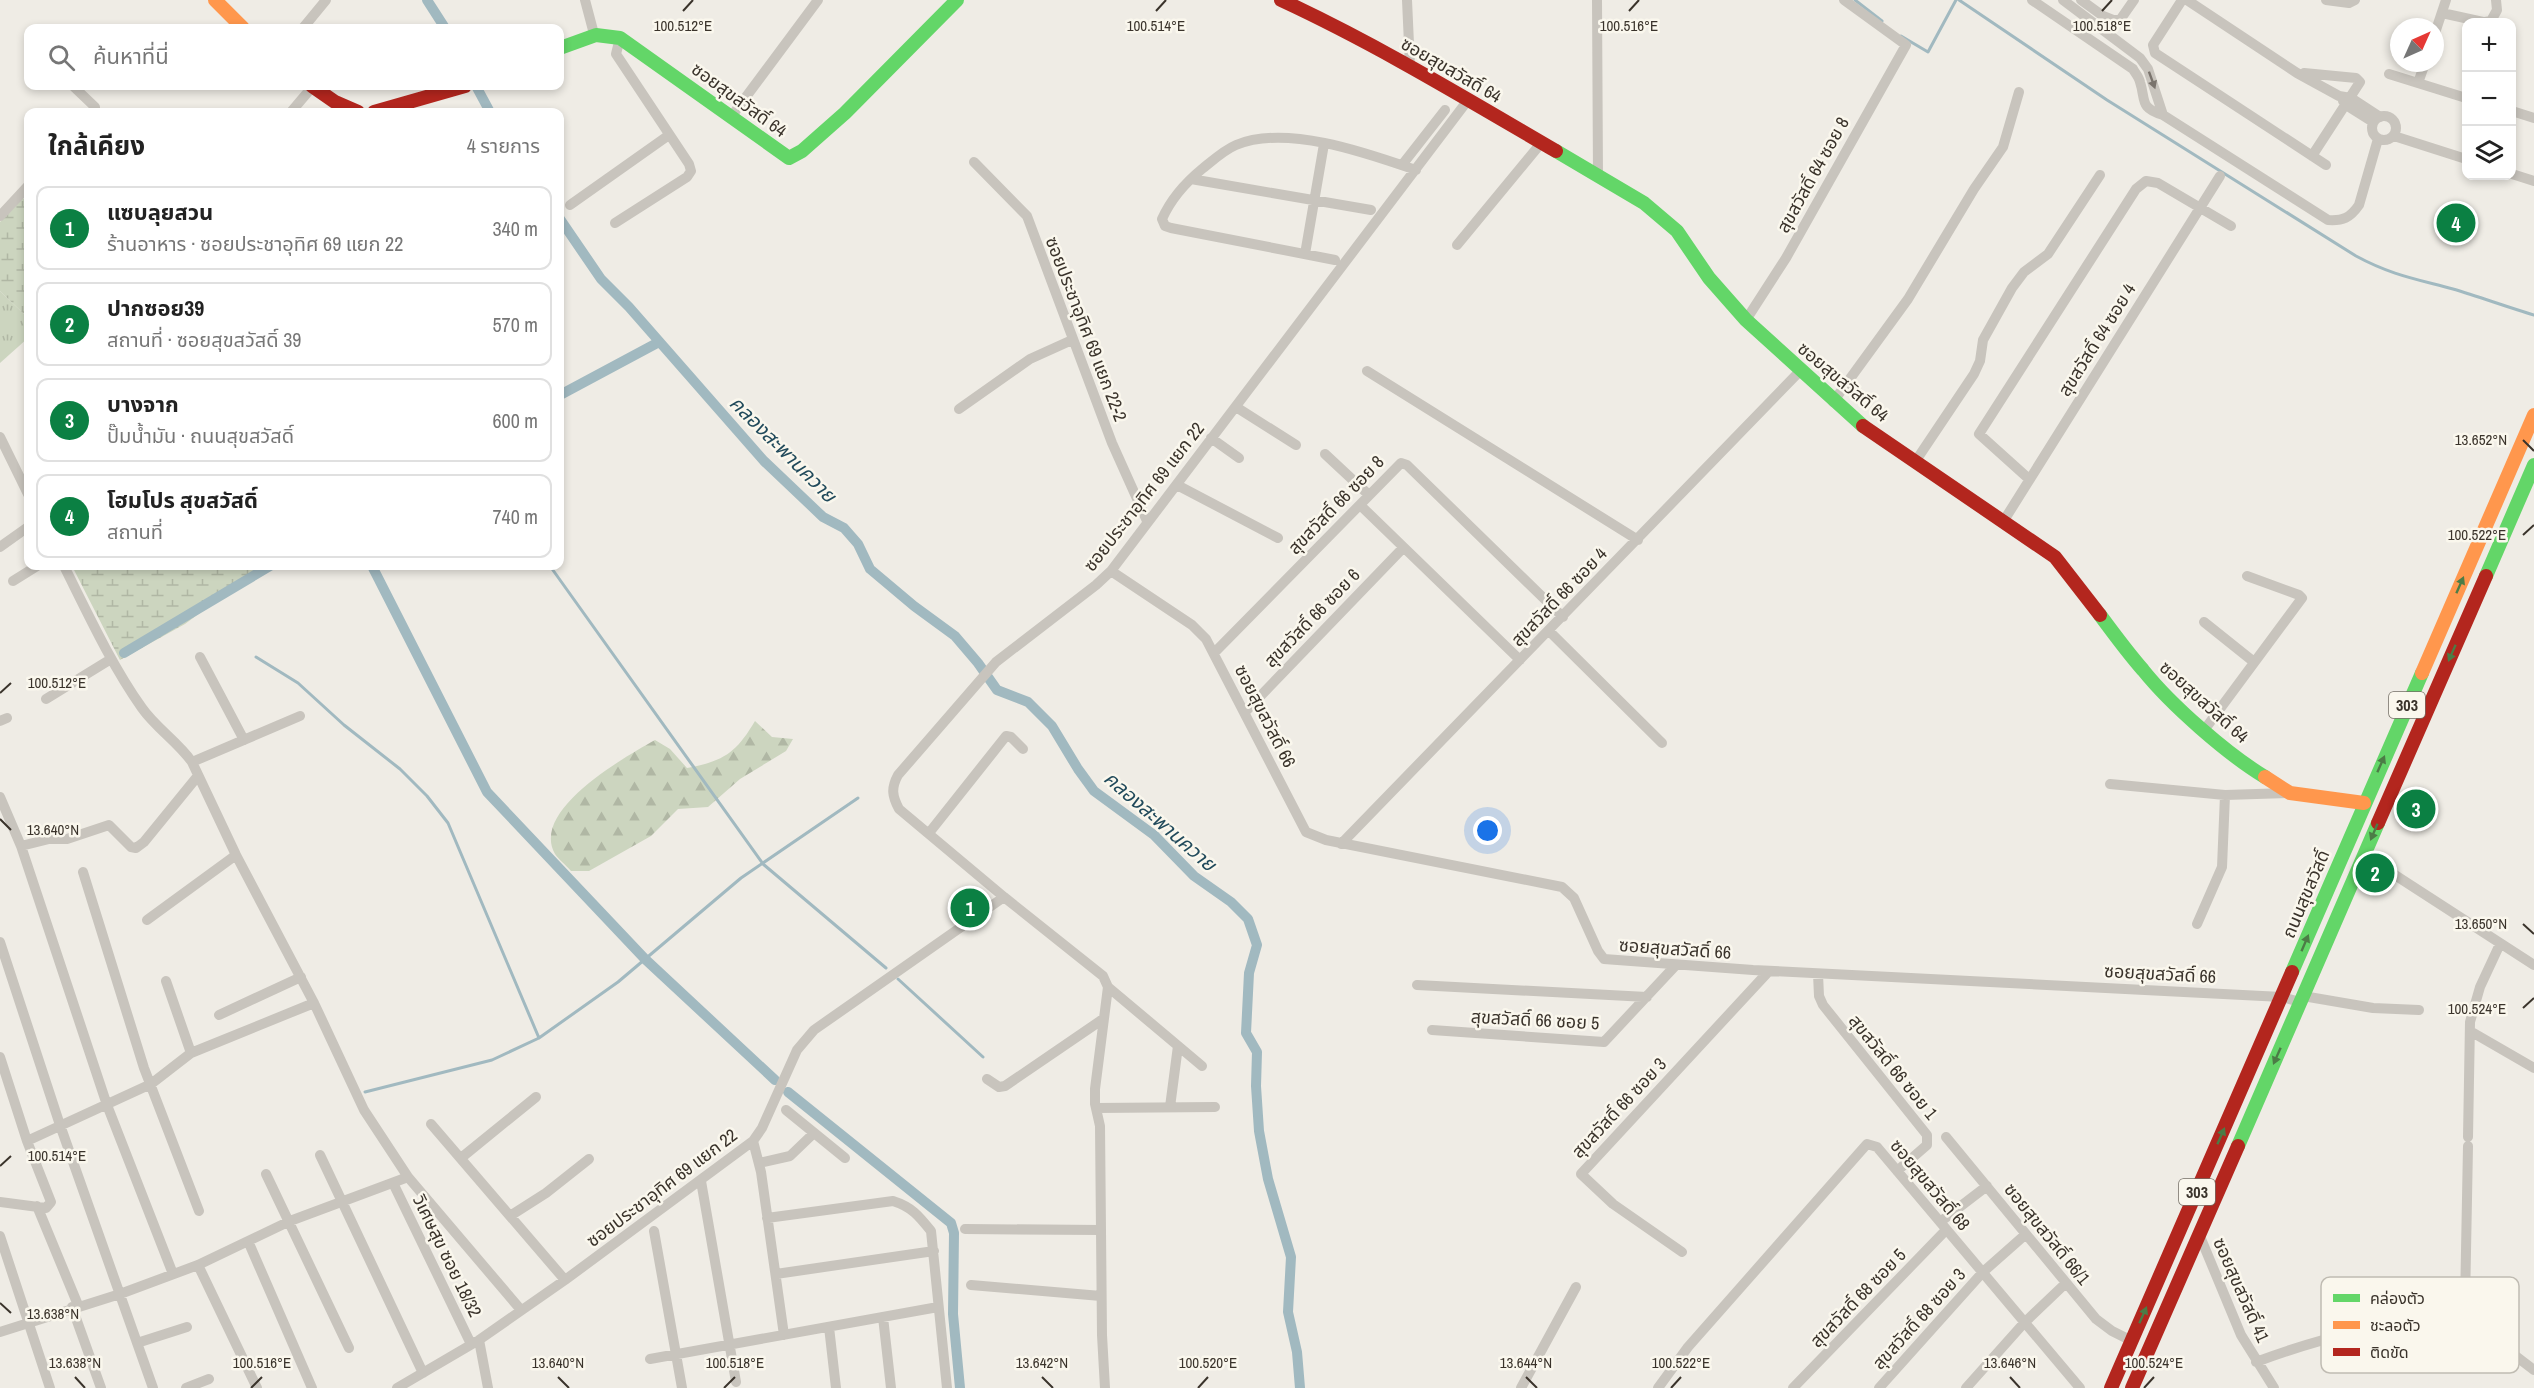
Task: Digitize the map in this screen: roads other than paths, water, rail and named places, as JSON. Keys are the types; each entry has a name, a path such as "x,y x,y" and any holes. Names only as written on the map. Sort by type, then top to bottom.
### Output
{"street":[{"path":"306,24 326,0"},
{"path":"564,46 594,34 585,0"},
{"path":"730,117 818,0"},
{"name":"ซอยสุขสวัสดิ์ 64","path":"594,34 606,33 620,38 789,158 802,153 957,0"},
{"name":"ซอยสุขสวัสดิ์ 64","path":"1281,0 1328,22 1410,66 1644,203 1677,231 1709,278 1746,320 1833,402 1859,423 2055,557 2144,672 2247,766 2290,793 2364,803"},
{"path":"1407,0 1410,66"},
{"path":"1597,0 1598,176"},
{"name":"สุขสวัสดิ์ 64 ซอย 8","path":"1746,320 1786,258 1906,45 1844,0"},
{"path":"2032,0 2133,69 2140,81 2143,101 2151,111 2163,115 2328,220 2342,221 2359,205 2378,140"},
{"path":"2063,0 2140,58 2148,69 2163,115"},
{"path":"2081,0 2113,20 2120,20 2134,0"},
{"path":"2326,165 2155,53 2153,45 2185,0 2297,73 2376,119 2389,117 2395,123 2394,136"},
{"path":"2326,0 2349,3 2355,0"},
{"path":"2440,18 2446,0"},
{"path":"2492,18 2497,10 2496,0"},
{"path":"223,3 240,24"},
{"path":"2442,13 2465,18"},
{"path":"615,223 687,177 691,171 616,54 620,38"},
{"path":"2133,69 2140,58"},
{"path":"2418,83 2422,72"},
{"path":"2297,73 2360,79 2312,156"},
{"path":"2389,74 2462,97"},
{"path":"77,90 95,108"},
{"path":"294,108 309,90"},
{"path":"318,90 349,108"},
{"path":"408,108 453,90"},
{"path":"1833,402 1908,299 1974,189 2003,147 2019,92"},
{"name":"ซอยประชาอุทิศ 69 แยก 22","path":"402,1387 475,1342 566,1280 753,1141 762,1128 797,1050 814,1030 1004,897 900,808 894,801 893,784 898,775 996,662 1111,571 1236,407 1288,334 1468,100"},
{"path":"1402,165 1445,110"},
{"path":"2516,113 2534,118"},
{"path":"2376,119 2372,133 2378,140 2388,140 2394,136"},
{"path":"570,205 669,135"},
{"path":"2394,136 2462,158"},
{"path":"1335,260 1165,226 1163,217 1176,195 1191,179 1211,161 1236,145 1276,138 1324,144 1416,170"},
{"path":"1457,245 1542,142"},
{"path":"1305,254 1324,144"},
{"name":"ซอยประชาอุทิศ 69 แยก 22-2","path":"974,162 1027,216 1112,443 1147,521"},
{"path":"1915,462 1974,374 1980,361 1983,340 2012,288 2024,272 2048,254 2100,175"},
{"name":"สุขสวัสดิ์ 64 ซอย 4","path":"2003,522 2220,176"},
{"path":"2516,176 2534,181"},
{"path":"1191,179 1371,210"},
{"path":"2029,479 1979,435 2136,189 2146,181 2158,183 2231,226"},
{"path":"0,216 24,190"},
{"path":"959,409 1030,359 1072,340"},
{"path":"1367,370 1638,540"},
{"name":"สุขสวัสดิ์ 66 ซอย 4","path":"1341,844 1800,371"},
{"path":"1236,407 1296,445"},
{"name":"ถนนสุขสวัสดิ์","path":"2111,1388 2534,415"},
{"path":"0,437 24,486"},
{"path":"1211,438 1239,458"},
{"path":"1325,454 1369,495"},
{"name":"สุขสวัสดิ์ 66 ซอย 8","path":"1215,652 1401,463 1407,465 1563,617"},
{"name":"ถนนสุขสวัสดิ์","path":"2132,1388 2534,465"},
{"path":"1177,485 1278,538"},
{"path":"1360,505 1521,660"},
{"path":"0,547 24,530"},
{"name":"สุขสวัสดิ์ 66 ซอย 6","path":"1245,712 1403,548"},
{"path":"13,581 31,570"},
{"path":"66,570 111,659 144,711 185,751 192,762 197,777 236,855 314,1003 364,1110 408,1177 521,1310"},
{"name":"ซอยสุขสวัสดิ์ 66","path":"1111,571 1192,625 1206,639 1215,652 1306,832 1341,844 1562,887 1574,898 1598,951 1604,959 1818,974 2282,997 2373,1008 2419,1010"},
{"path":"2205,729 2302,598 2300,594 2247,576"},
{"path":"2204,622 2254,662"},
{"path":"1549,631 1662,743"},
{"path":"200,657 244,740"},
{"path":"46,699 111,659"},
{"path":"192,762 300,716"},
{"path":"929,833 1006,736 1011,737 1023,749"},
{"path":"21,846 48,839 67,839 109,825 127,843 136,848 144,842 197,777"},
{"path":"2110,784 2224,795 2290,793"},
{"path":"2197,924 2222,867 2224,795"},
{"path":"0,797 21,846 107,1105 173,1274"},
{"path":"147,920 236,855"},
{"path":"2364,855 2534,965"},
{"path":"83,872 151,1084 199,1211"},
{"path":"1004,897 1103,976 1108,987 1202,1066"},
{"path":"0,942 60,1125 153,1388"},
{"path":"2466,1277 2470,1031 2474,1005 2500,944"},
{"name":"สุขสวัสดิ์ 66 ซอย 5","path":"1432,1030 1604,1042 1677,965"},
{"name":"สุขสวัสดิ์ 66 ซอย 3","path":"1682,1252 1622,1211 1581,1174 1769,971"},
{"name":"สุขสวัสดิ์ 66 ซอย 1","path":"1818,974 1819,996 1822,1005 1927,1136 1927,1145 1897,1171"},
{"path":"219,1015 301,977"},
{"path":"166,981 191,1053"},
{"path":"1417,985 1647,997"},
{"path":"1105,1388 1101,1296 1100,1126 1095,1089 1108,987"},
{"path":"27,1141 151,1084 191,1053 314,1003"},
{"path":"987,1079 999,1087 1005,1086 1103,1019"},
{"path":"2470,1031 2534,1068"},
{"path":"1170,1107 1178,1046"},
{"path":"0,1057 27,1141 51,1202 46,1208 0,1202"},
{"path":"461,1158 536,1097"},
{"path":"1096,1108 1215,1107"},
{"path":"786,1110 845,1158"},
{"path":"431,1124 566,1280"},
{"path":"759,1163 790,1156 814,1133"},
{"name":"ซอยสุขสวัสดิ์ 66/1","path":"1946,1137 2103,1325 2132,1341"},
{"path":"753,1141 759,1163 784,1335"},
{"name":"ซอยสุขสวัสดิ์ 68","path":"1659,1388 1688,1347 1867,1144 1877,1147 2080,1388"},
{"path":"320,1155 423,1373"},
{"path":"510,1216 546,1193 589,1159"},
{"path":"266,1174 349,1348"},
{"path":"0,1332 198,1265 290,1221 408,1177"},
{"path":"702,1181 736,1382"},
{"name":"วิเศษสุข ซอย 18/32","path":"393,1183 475,1342 488,1388"},
{"name":"สุขสวัสดิ์ 68 ซอย 5","path":"1793,1388 1943,1226 1987,1186"},
{"path":"767,1218 893,1201 907,1206 921,1218 931,1231 934,1251 946,1388"},
{"path":"37,1206 75,1306 101,1388"},
{"path":"965,1229 1050,1232 1101,1230"},
{"path":"654,1230 682,1388"},
{"name":"สุขสวัสดิ์ 68 ซอย 3","path":"1879,1388 1983,1272 2026,1234"},
{"name":"ซอยสุขสวัสดิ์ 41","path":"2199,1234 2241,1335 2274,1388"},
{"path":"0,1236 50,1388"},
{"path":"248,1241 312,1388"},
{"path":"776,1274 934,1251"},
{"path":"198,1265 257,1388"},
{"path":"1966,1388 2024,1323 2066,1283"},
{"path":"971,1286 1101,1296"},
{"path":"1521,1388 1576,1287"},
{"path":"650,1359 938,1307"},
{"path":"883,1317 891,1388"},
{"path":"137,1343 187,1327"},
{"path":"829,1327 836,1388"},
{"path":"2256,1362 2321,1339"},
{"path":"2519,1359 2534,1370"},
{"path":"186,1388 209,1379"}],"waterway":[{"name":"คลองสะพานควาย","path":"427,0 442,24"},
{"path":"1855,0 1882,21"},
{"path":"1901,36 1928,52 1956,0"},
{"path":"1959,0 2107,100 2356,256 2392,272 2534,315"},
{"name":"คลองสะพานควาย","path":"478,90 488,108"},
{"name":"คลองสะพานควาย","path":"564,225 601,279 629,307 764,461 823,517 844,528 858,544 870,569 914,606 955,636 997,690 1028,702 1052,726 1094,791 1154,835 1194,876 1231,902 1248,919 1257,945 1249,973 1246,1033 1257,1052 1256,1086 1259,1131 1268,1179 1291,1257 1288,1312 1297,1352 1300,1388"},
{"path":"564,393 659,342"},
{"path":"124,653 263,570"},
{"path":"374,570 487,792 645,959 775,1080"},
{"path":"553,570 763,864 886,968"},
{"path":"256,657 298,683 344,725 400,769 427,796 448,823 539,1038"},
{"path":"365,1092 492,1060 539,1038 618,982 741,878 858,798"},
{"path":"898,979 983,1057"},
{"path":"788,1092 951,1223 954,1233 953,1314 960,1388"}],"place":[{"name":"โฮมโปร สุขสวัสดิ์","path":"2456,223"},
{"name":"บางจาก","path":"2416,809"},
{"name":"ปากซอย39","path":"2375,873"},
{"name":"แซบลุยสวน","path":"970,908"}]}
